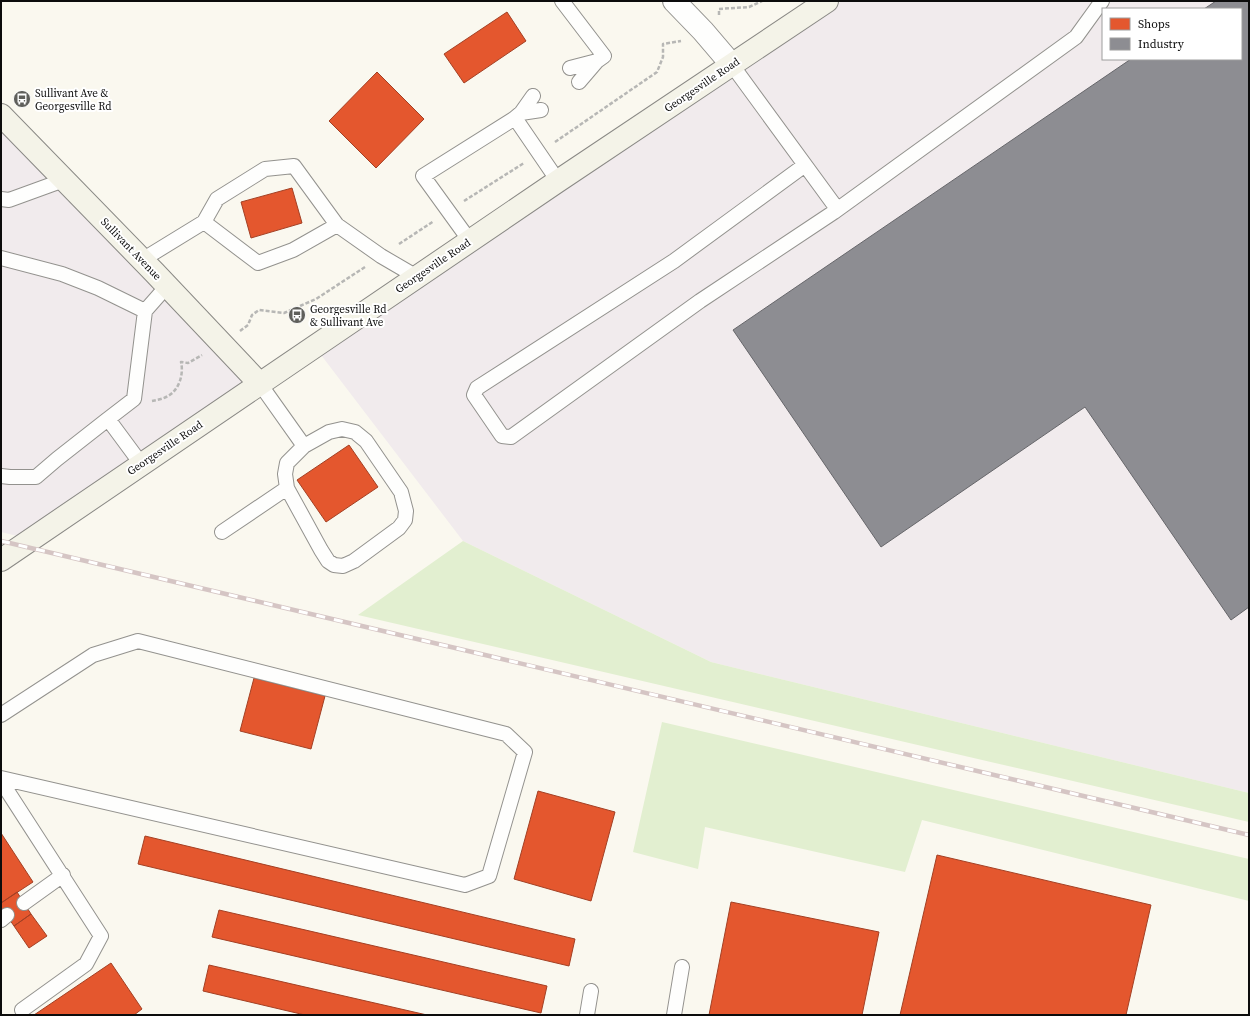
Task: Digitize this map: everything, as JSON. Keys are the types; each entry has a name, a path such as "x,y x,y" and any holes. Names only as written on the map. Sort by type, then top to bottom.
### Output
{"main road":[{"name":"Georgesville Road","path":"1,560 558,181 827,1"},
{"name":"Sullivant Avenue","path":"1,115 260,384"}],"street":[{"path":"674,1 732,64"}],"lane":[{"path":"562,1 604,56 597,61 579,82"},
{"path":"805,165 674,261 477,388 474,395 502,436 511,437 700,301 834,212 1076,37 1102,1"},
{"path":"570,68 597,61"},
{"path":"732,64 835,206 834,212"},
{"path":"518,116 532,96"},
{"path":"470,241 423,176 518,116 541,110"},
{"path":"518,116 558,181"},
{"path":"142,260 204,222 217,199 264,169 294,166 337,225 381,256 417,277"},
{"path":"1,199 9,200 64,180"},
{"path":"204,222 258,263 293,250 337,225"},
{"path":"1,258 62,274 98,288 145,311"},
{"path":"1,476 10,478 36,477 56,459 134,399 145,311 167,286"},
{"path":"260,384 304,446"},
{"path":"108,419 142,465"},
{"path":"342,428 354,432 366,441 401,492 406,511 405,520 399,528 354,561 343,566 334,565 328,561 287,488 285,474 287,463 304,446 329,432 342,428"},
{"path":"222,532 287,488"},
{"path":"1,715 92,655 138,641 506,734 525,752 489,876 465,885 1,779"},
{"path":"1,779 101,936 86,964 22,1010"},
{"path":"24,903 63,875"},
{"path":"674,1015 682,967"},
{"path":"587,1015 591,991"}],"shaded area":[{"path":"842,1 1249,1 1249,793 711,662 463,541 318,351"},
{"path":"1,126 254,383 29,539 1,532"}],"green space":[{"path":"463,541 711,662 1249,793 1249,822 358,615"},
{"path":"662,722 1249,859 1249,901 922,820 905,872 705,827 698,869 633,852"}],"building: Shops":[{"path":"507,12 526,41 464,83 444,54"},
{"path":"377,72 424,119 376,168 329,121"},
{"path":"292,188 302,223 251,238 241,202"},
{"path":"349,445 378,487 326,522 297,480"},
{"path":"254,678 325,696 311,749 240,731"},
{"path":"538,791 615,812 591,901 514,879"},
{"path":"1,833 33,882 1,903"},
{"path":"145,836 575,939 569,966 138,864"},
{"path":"937,855 1151,905 1126,1015 900,1015"},
{"path":"17,892 31,914 14,926 1,907 1,903"},
{"path":"731,902 879,932 862,1015 709,1015"},
{"path":"219,910 547,986 541,1013 212,937"},
{"path":"31,914 47,936 29,948 14,926"},
{"path":"111,963 142,1009 134,1015 34,1015"},
{"path":"209,965 427,1015 305,1015 203,991"}],"building: Industry":[{"path":"1216,1 1249,1 1249,607 1231,620 1085,407 881,547 733,330 1130,60 1242,60 1242,8 1206,8"}],"railway":[{"path":"1,541 1249,835"}],"place":[{"name":"Sullivant Ave & Georgesville Rd","path":"22,99"},
{"name":"Georgesville Rd & Sullivant Ave","path":"297,315"}]}
